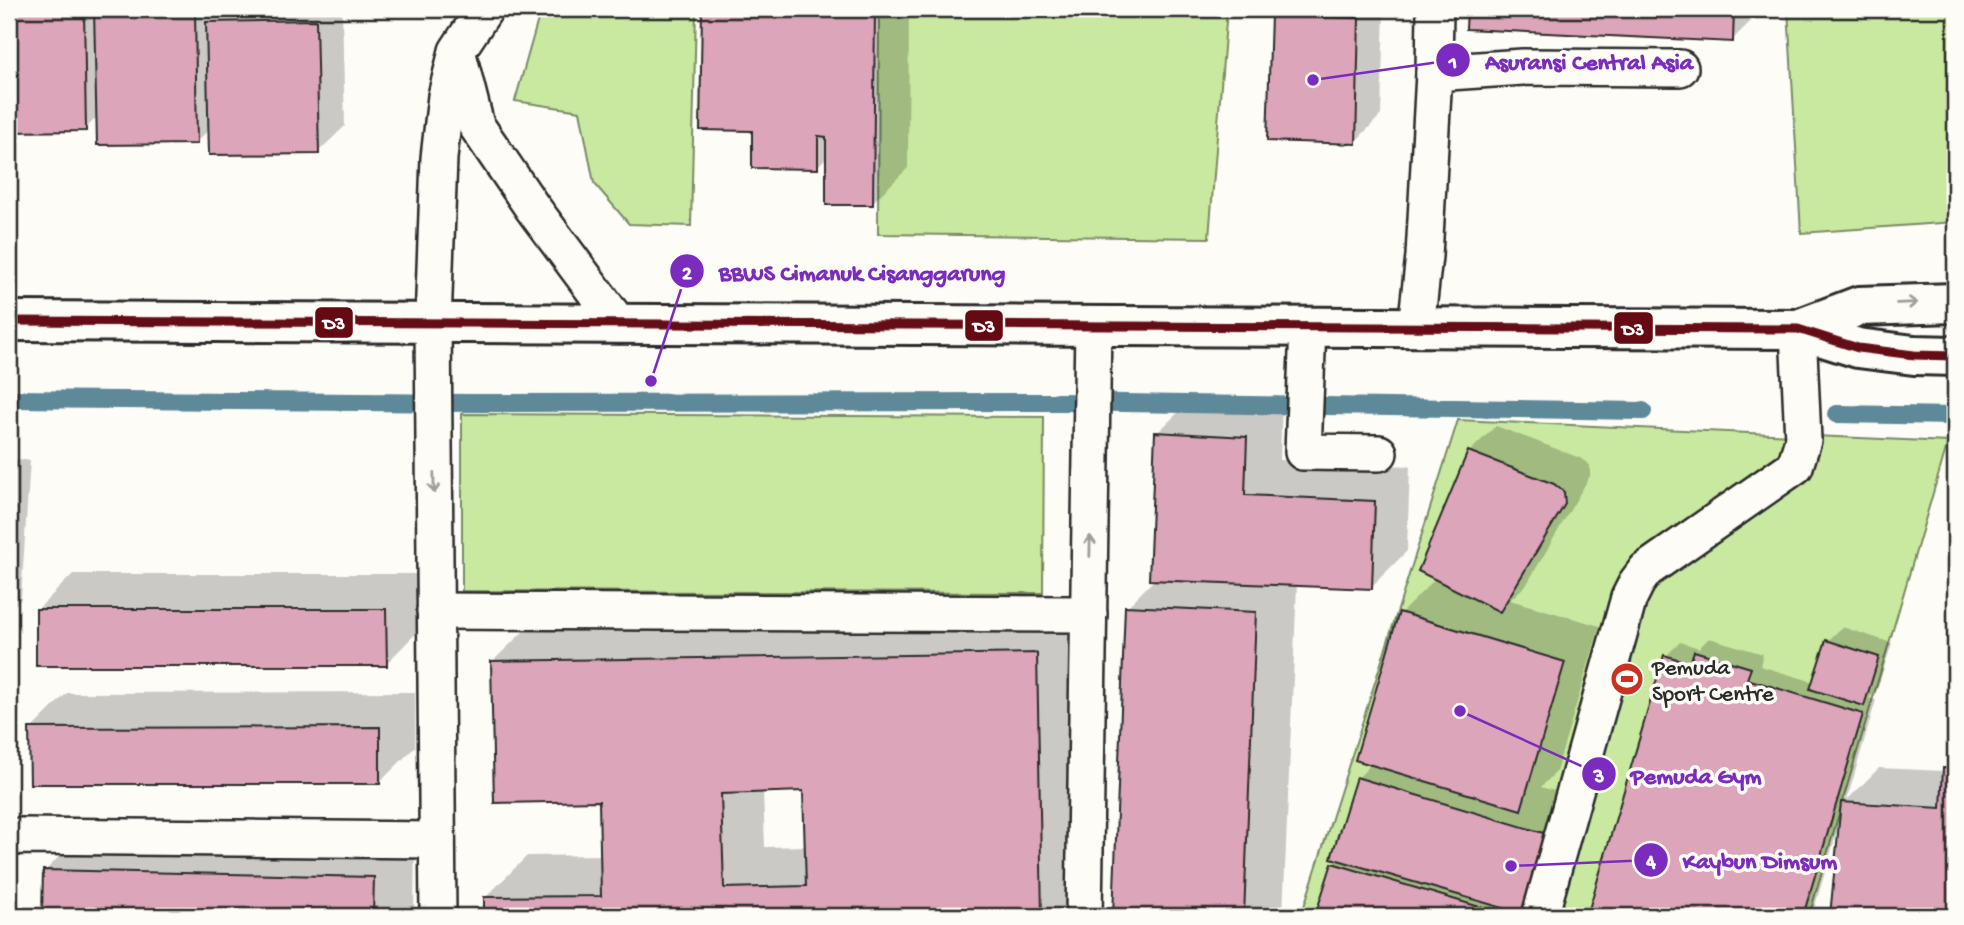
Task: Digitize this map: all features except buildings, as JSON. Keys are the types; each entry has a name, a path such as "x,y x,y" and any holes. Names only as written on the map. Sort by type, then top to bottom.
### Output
{"street":[{"path":"1798,329 1859,306 1955,303"},
{"path":"9,321 1798,329 1858,348 1914,355 1955,356"}],"lane":[{"path":"438,916 433,323 439,158 446,96 457,51 485,9"},
{"path":"1416,327 1424,256 1435,9"},
{"path":"457,51 476,125 532,207 619,324"},
{"path":"1434,72 1523,67 1680,68"},
{"path":"1084,916 1093,325"},
{"path":"1307,327 1303,452 1379,453"},
{"path":"1541,916 1629,598 1637,582 1646,570 1795,466 1803,440 1798,329"},
{"path":"435,611 1089,614"},
{"path":"9,839 19,836 438,839"}],"green space":[{"path":"541,9 696,9 691,226 629,224 594,183 580,111 515,101"},
{"path":"879,9 1227,9 1209,238 878,234"},
{"path":"1788,9 1955,9 1955,222 1801,233"},
{"path":"462,414 1044,417 1043,593 462,591"},
{"name":"Pemuda Sport Centre","path":"1458,420 1948,442 1809,916 1301,916"}],"waterway":[{"path":"9,399 471,403 1062,402 1643,411"},
{"path":"1836,414 1955,416"}],"transit line":[{"name":"D3","path":"9,321 1798,329 1858,348 1914,355 1955,356"}],"place":[{"name":"Asuransi Central Asia","path":"1313,80"},
{"name":"BBWS Cimanuk Cisanggarung","path":"651,381"},
{"name":"Pemuda Sport Centre","path":"1627,679"},
{"name":"Pemuda Gym","path":"1460,711"},
{"name":"Kaybun Dimsum","path":"1511,866"}]}
